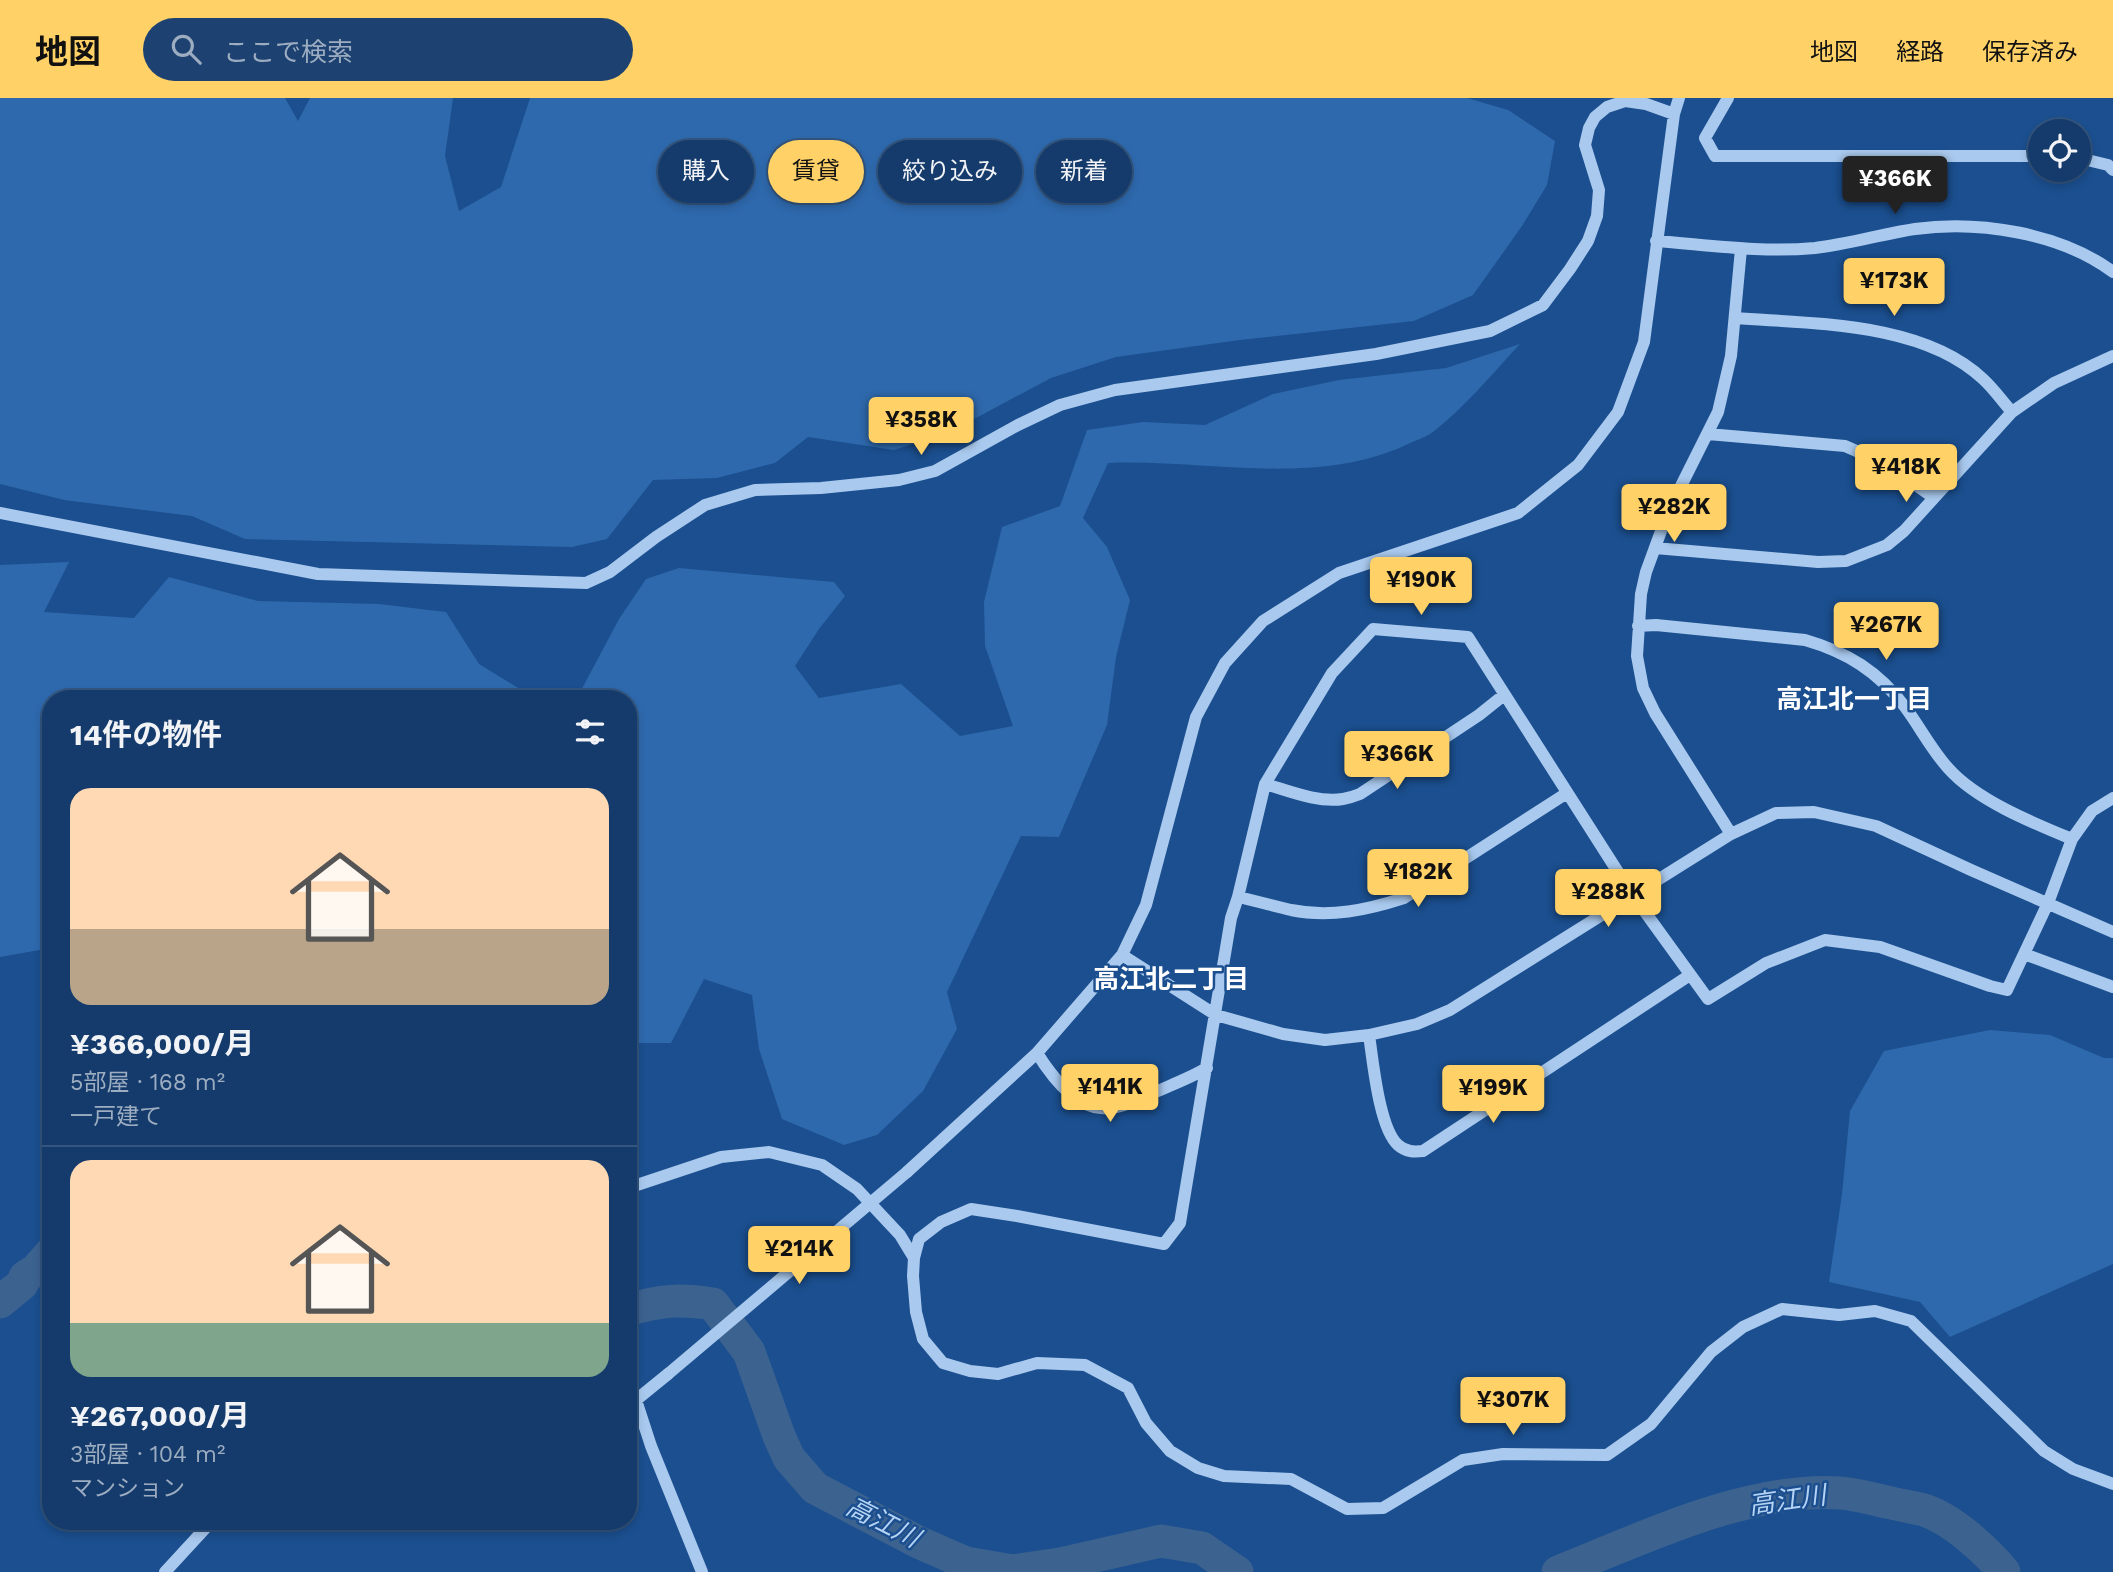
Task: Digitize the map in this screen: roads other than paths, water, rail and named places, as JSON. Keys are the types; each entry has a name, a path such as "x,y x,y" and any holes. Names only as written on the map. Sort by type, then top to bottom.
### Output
{"street":[{"path":"637,1398 908,1172 1037,1053 1122,955 1146,905 1196,718 1225,663 1263,621 1339,573 1518,513 1578,465 1618,412 1644,342 1674,114 1679,98"},
{"path":"1728,98 1705,138 1715,156 2028,156"},
{"path":"0,513 318,575 586,583 610,572 705,505 755,490 821,488 899,480 936,471 1060,405 1115,390 1376,354 1490,331 1543,305 1588,241 1597,216 1599,190 1585,145 1588,128 1595,117 1607,107 1625,101 1646,104 1674,114"},
{"path":"2091,161 2108,165 2113,170"},
{"path":"1656,241 1741,249 1817,247 1913,229 1940,226 1980,227 2014,232 2077,250 2113,272"},
{"path":"1731,834 1655,713 1643,688 1637,656 1641,594 1646,572 1668,512 1708,434 1721,402 1731,356 1741,249"},
{"path":"1735,318 1871,330 1932,346 1983,379 2012,412"},
{"path":"1655,548 1818,562 1846,561 1887,545 1904,531 2012,412 2054,383 2113,356"},
{"path":"1708,434 1845,446 1886,464 1933,497"},
{"path":"1638,626 1656,625 1805,640 1824,645 1881,678 1906,708 1926,741 1949,769 1972,790 2072,839"},
{"path":"2113,799 2092,811 2072,839 2048,904 2007,990 1880,947 1825,940 1766,963 1708,999 1632,894 1468,637 1373,629 1332,673 1265,784 1231,918 1180,1223 1164,1244 971,1209 941,1222 919,1239 913,1276 916,1312 923,1339 943,1363 970,1371 998,1374 1037,1363 1085,1365 1128,1388 1146,1423 1170,1451 1198,1468 1224,1476 1291,1479 1347,1509 1382,1508 1463,1460 1503,1454 1606,1454 1651,1424 1711,1352 1743,1326 1782,1309 1839,1315 1875,1311 1911,1321 2044,1451 2073,1469 2113,1484"},
{"path":"1265,784 1322,798 1343,799 1360,794 1468,723 1504,695"},
{"path":"1238,897 1317,914 1348,913 1376,907 1404,898 1567,793"},
{"path":"1122,955 1216,1016 1283,1034 1325,1040 1369,1035 1417,1024 1450,1010 1731,834 1776,813 1814,812 1876,826 2113,932"},
{"path":"2024,954 2113,987"},
{"path":"1369,1035 1378,1095 1390,1132 1397,1144 1410,1152 1423,1151 1690,975"},
{"path":"1037,1053 1049,1073 1080,1101 1100,1108 1131,1102 1207,1068"},
{"path":"637,1185 721,1157 769,1152 822,1165 857,1189 900,1236 914,1258"},
{"path":"637,1414 702,1572"},
{"path":"165,1572 203,1530"}],"waterway":[{"name":"高江川","path":"0,1302 42,1263"},
{"name":"高江川","path":"637,1308 670,1301 713,1304 749,1352 789,1458 815,1488 918,1542 966,1563 1013,1571 1060,1564 1161,1541 1202,1548 1237,1572"},
{"name":"高江川","path":"1558,1572 1660,1530 1733,1506 1805,1493 1858,1495 1935,1514 1968,1536 2004,1572"}],"district":[{"name":"高江北一丁目","path":"1854,699"},
{"name":"高江北二丁目","path":"1171,979"}]}
